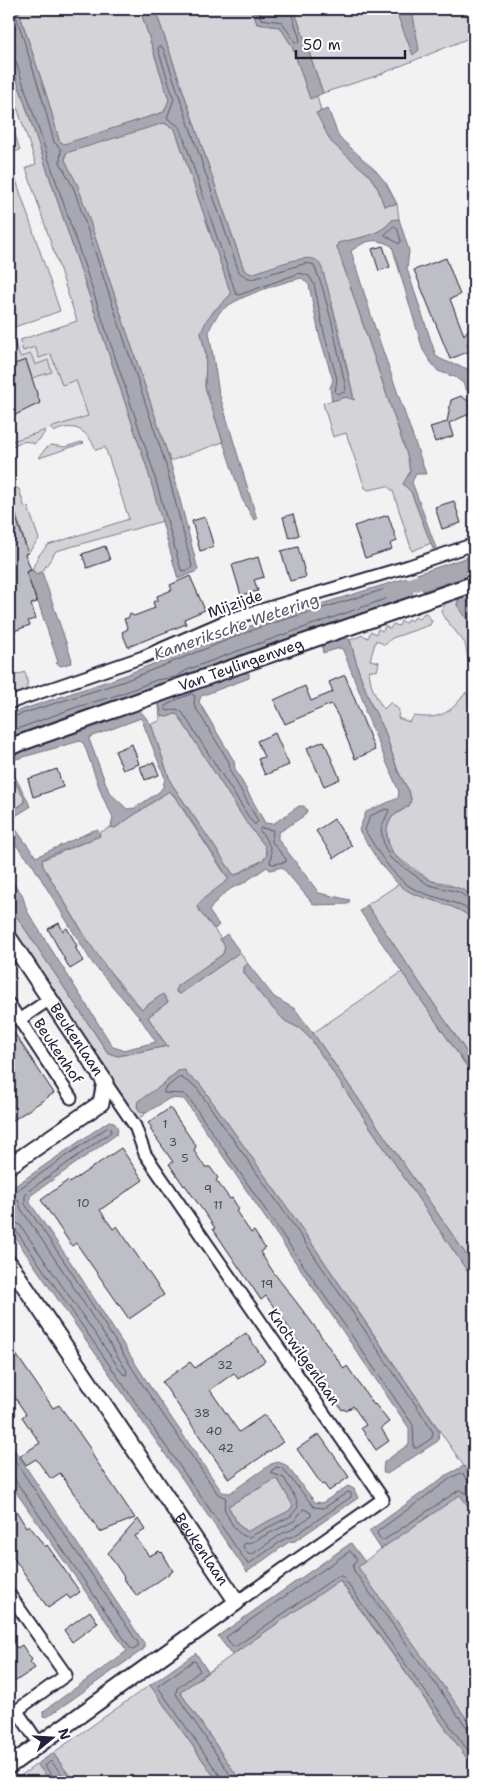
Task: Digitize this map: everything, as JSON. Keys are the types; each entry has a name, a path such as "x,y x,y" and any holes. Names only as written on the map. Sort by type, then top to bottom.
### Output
{"street":[{"name":"Mijzijde","path":"9,703 143,657 228,620 409,566 474,544"},
{"name":"Van Teylingenweg","path":"9,747 474,584"},
{"name":"Beukenlaan","path":"9,938 105,1082 101,1103 9,1166"},
{"name":"Beukenhof","path":"19,1020 50,999"},
{"name":"Beukenhof","path":"9,1004 71,1098"},
{"name":"Knotwilgenlaan","path":"105,1082 135,1126 145,1154 383,1499 237,1602"},
{"name":"Beukenlaan","path":"9,1263 237,1602 9,1766"},
{"path":"9,1594 66,1675 13,1714 40,1745"}],"shaded area":[{"path":"18,9 140,9 169,100 164,112 64,145 59,140"},
{"path":"155,9 252,9 257,24 280,27 292,46 310,98 317,96 321,111 316,113 358,165 370,176 378,189 384,206 397,204 399,219 392,220 375,233 338,243 337,247 408,458 410,472 403,484 411,492 431,543 412,551 393,491 387,486 369,490 365,488 346,433 333,437 323,403 346,397 354,399 337,322 321,268 251,274 244,270"},
{"path":"294,9 395,9 413,54 418,50 412,9 474,9 474,36 376,76 323,93"},
{"path":"9,56 163,521 56,551 42,572 36,574 32,569 39,555 48,545 129,519 105,447 96,450 89,438 80,430 68,428 54,432 50,428 88,416 76,380 62,385 51,354 39,358 35,347 23,351 20,340 77,321 26,168 36,164 9,83"},
{"path":"9,117 20,150 9,154"},
{"path":"164,123 175,129 231,294 214,310 201,333 206,355 205,387 223,442 170,461 78,187 65,160 66,152"},
{"path":"16,180 60,311 9,329 9,182"},
{"path":"77,321 106,410 9,442 9,344"},
{"path":"14,342 20,357 31,354 35,365 48,360 52,372 32,378 26,361 9,366 9,344"},
{"path":"46,430 34,444 24,442 9,449 9,442"},
{"path":"81,442 84,443 39,458 45,449 51,445 65,447"},
{"path":"17,488 25,508 28,507 39,539 28,553 13,504 9,505 9,491"},
{"path":"459,598 457,605 474,629 474,669 470,669 465,643 441,611 446,602"},
{"path":"426,613 432,621 430,625 392,638 385,645 376,640 370,660 379,662 377,671 369,670 373,691 384,709 391,702 399,710 398,718 409,722 414,716 438,716 450,710 466,692 471,704 474,705 474,897 446,883 432,881 394,855 389,844 386,829 392,817 409,806 411,799 409,791 398,771 384,729 371,704 350,640 363,635 368,638 371,631 376,634 378,629 383,631 385,626 390,629 393,624 399,626 401,621 406,623 408,619 412,621 415,617 419,619"},
{"path":"9,654 16,675 25,672 27,687 23,692 9,698"},
{"path":"159,704 162,716 178,715 246,822 265,846 267,856 263,860 235,875 233,874 171,783 151,724 160,721"},
{"path":"9,772 24,798 24,803 9,813"},
{"path":"169,791 229,880 203,899 197,906 225,946 223,954 177,986 176,992 180,994 240,952 248,964 244,967 244,973 265,1000 285,1021 299,1028 310,1038 474,1281 474,1481 289,1210 199,1083 178,1071 137,1106 140,1112 146,1113 137,1120 9,924 9,905 108,1053 118,1056 167,1046 148,1017 168,1002 163,994 142,1009 99,959 43,866 42,860 100,836 99,833 111,827 115,828"},
{"path":"399,884 412,893 460,909 474,920 474,1063 367,905"},
{"path":"402,972 474,1077 474,1266 313,1033"},
{"path":"276,1479 293,1505 289,1511 247,1532 238,1524 228,1506"},
{"path":"461,1494 474,1514 474,1729 357,1567"},
{"path":"339,1580 474,1768 474,1782 241,1782 180,1692"},
{"path":"150,1685 218,1782 74,1782 53,1753"},
{"path":"37,1764 51,1782 12,1782"}],"water":[{"path":"9,9 18,9 59,140 64,144 164,112 169,100 140,9 155,9 244,270 251,274 294,260 311,258 316,260 322,268 354,400 346,397 332,401 330,388 333,380 319,334 309,285 302,278 271,287 235,301 220,312 209,332 219,393 257,519 254,520 242,499 205,387 206,355 201,333 207,319 231,294 175,129 164,123 66,153 65,160 78,186 170,461 198,570 178,579 147,468 9,56"},
{"path":"252,9 294,9 323,93 310,99 292,46 280,27 257,24"},
{"path":"395,9 412,9 419,50 413,55"},
{"path":"328,109 339,137 376,171 386,183 397,204 384,206 378,189 370,176 331,142 316,113"},
{"path":"399,219 409,251 407,269 436,356 474,372 474,404 463,383 455,377 438,371 423,350 392,246 380,241 371,241 351,251 376,331 426,474 416,474 412,482 436,548 433,549 411,492 403,484 410,472 408,458 337,247 338,243 375,233 392,220"},
{"path":"474,555 474,574 423,591 417,574"},
{"path":"32,570 36,574 42,572 72,660 71,663 61,666 56,663 58,662 26,572"},
{"path":"407,578 413,595 328,626 273,643 172,682 157,684 123,698 9,737 9,714 120,677 258,623"},
{"path":"474,591 474,629 457,605 459,598"},
{"path":"345,637 350,640 371,704 384,729 398,772 409,791 411,800 409,806 392,817 387,827 389,847 397,858 423,877 458,888 474,897 474,920 453,907 414,894 397,883 382,866 359,830 366,812 398,798 399,792 365,711 365,706 343,650 340,648 323,653 322,645"},
{"path":"239,673 249,673 249,678 201,696 199,702 234,761 235,769 265,823 273,824 299,806 304,806 307,810 305,815 278,833 278,839 319,893 350,900 348,904 314,905 282,867 270,870 267,867 223,894 215,903 209,911 219,925 215,929 197,906 229,879 175,796 169,791 115,828 111,827 113,817 103,798 84,744 80,741 9,761 9,753 90,729 138,708 151,724 171,783 233,874 236,875 263,860 267,855 265,846 246,822 178,715 162,716 159,704 176,694","holes":["141,718 165,778 163,787 159,792 135,808 127,809 109,792 89,739 90,737"]},
{"path":"9,766 30,807 9,820 9,813 24,803 24,798 9,772"},
{"path":"9,820 36,857 94,830 98,830 100,836 46,857 42,860 43,866 100,959 142,1009 163,994 168,1002 148,1017 168,1046 118,1056 108,1053 9,905 9,878 22,894 27,911 113,1047 123,1050 156,1042 140,1018 93,964 32,864 9,837"},
{"path":"367,905 474,1063 474,1077 360,911"},
{"path":"227,934 240,952 180,994 176,992 177,986 223,954 225,946 220,939"},
{"path":"248,964 274,997 295,1009 313,1033 474,1266 474,1281 310,1038 299,1028 285,1021 265,1000 244,973 244,967"},
{"path":"185,1070 187,1075 199,1083 289,1210 439,1431 438,1441 387,1474 383,1472 384,1462 409,1444 409,1428 184,1099 170,1098 146,1113 140,1112 137,1106 138,1101 165,1083 178,1071"},
{"path":"109,1121 114,1122 118,1129 117,1134 30,1196 30,1203 76,1270 151,1388 222,1492 230,1493 271,1464 278,1462 286,1465 315,1502 322,1503 348,1486 354,1489 358,1498 295,1541 289,1542 247,1572 9,1229 9,1190","holes":["275,1479 279,1481 293,1506 289,1511 246,1532 238,1524 228,1506"]},
{"path":"9,1442 144,1643 144,1649 47,1717 43,1716 45,1710 127,1651 18,1495 9,1479"},
{"path":"464,1466 474,1481 474,1514 460,1495 381,1549 369,1531 448,1474"},
{"path":"351,1543 365,1562 358,1567 474,1729 474,1768 340,1580 232,1655 218,1636"},
{"path":"196,1653 208,1672 180,1692 241,1782 218,1782 150,1685"},
{"path":"53,1753 74,1782 51,1782 37,1764"}],"building":[{"path":"383,246 390,267 379,271 372,249"},
{"path":"446,258 460,295 450,299 464,335 474,322 474,345 467,344 470,351 450,359 414,270"},
{"path":"26,360 40,403 9,418 9,366"},
{"path":"461,396 471,403 469,414 449,423 453,436 435,442 430,427 447,422 451,400"},
{"path":"454,501 461,523 442,529 435,507"},
{"path":"9,503 11,503 28,553 25,554 31,570 26,572 37,602 31,604 36,619 28,621 30,625 9,633"},
{"path":"293,514 299,535 289,538 283,517"},
{"path":"388,515 397,541 390,544 392,549 365,558 354,526"},
{"path":"205,517 214,547 200,551 192,521"},
{"path":"105,546 110,560 87,568 82,554"},
{"path":"298,547 306,577 290,581 281,551"},
{"path":"258,557 264,577 254,580 258,591 241,595 232,565"},
{"path":"190,576 205,610 184,619 186,624 128,647 122,632 128,629 124,619 128,618 130,614 134,616 155,608 153,602 158,600 157,596 172,590 170,585"},
{"path":"345,675 375,750 355,759 338,716 331,704 285,724 274,700 305,686 311,701 333,692 329,682"},
{"path":"275,733 289,765 265,775 258,759 264,757 257,741"},
{"path":"324,741 340,779 324,786 307,748"},
{"path":"132,744 139,764 123,770 115,751"},
{"path":"154,762 159,775 145,780 140,767"},
{"path":"57,769 63,787 33,797 28,779"},
{"path":"334,819 352,846 334,858 316,831"},
{"path":"59,923 63,931 67,928 83,961 70,969 48,929"},
{"path":"9,1025 54,1093 9,1123"},
{"path":"170,1108 196,1146 194,1151 205,1167 210,1167 218,1178 216,1180 239,1209 236,1211 251,1233 254,1231 265,1248 260,1252 274,1273 344,1369 347,1366 374,1405 389,1422 381,1428 389,1441 376,1450 361,1428 366,1425 353,1406 346,1411 342,1410 319,1370 314,1373 312,1370 310,1371 299,1356 302,1355 299,1352 303,1349 266,1296 261,1300 213,1229 215,1228 169,1164 173,1162 150,1129 152,1128 148,1123"},
{"path":"121,1148 143,1180 100,1210 113,1229 117,1226 164,1295 129,1319 76,1243 72,1246 41,1200 67,1181 69,1183"},
{"path":"246,1333 265,1361 238,1379 234,1373 210,1390 239,1432 264,1415 283,1442 229,1479 162,1382 190,1362 195,1368"},
{"path":"9,1344 53,1408 59,1405 135,1518 100,1532 60,1473 51,1479 36,1459 26,1465 20,1456 40,1443 22,1417 26,1414 9,1389"},
{"path":"319,1434 349,1477 329,1491 324,1484 322,1485 297,1449"},
{"path":"9,1499 26,1527 29,1525 45,1547 47,1545 80,1592 70,1599 67,1595 48,1608 9,1551"},
{"path":"138,1519 145,1530 135,1536 149,1556 159,1551 162,1552 173,1571 137,1596 123,1578 108,1553"},
{"path":"90,1611 98,1623 72,1642 64,1630"},
{"path":"9,1637 17,1648 22,1645 35,1668 13,1683 9,1677"}],"waterway":[{"name":"Kameriksche Wetering","path":"390,592 474,564"}]}
